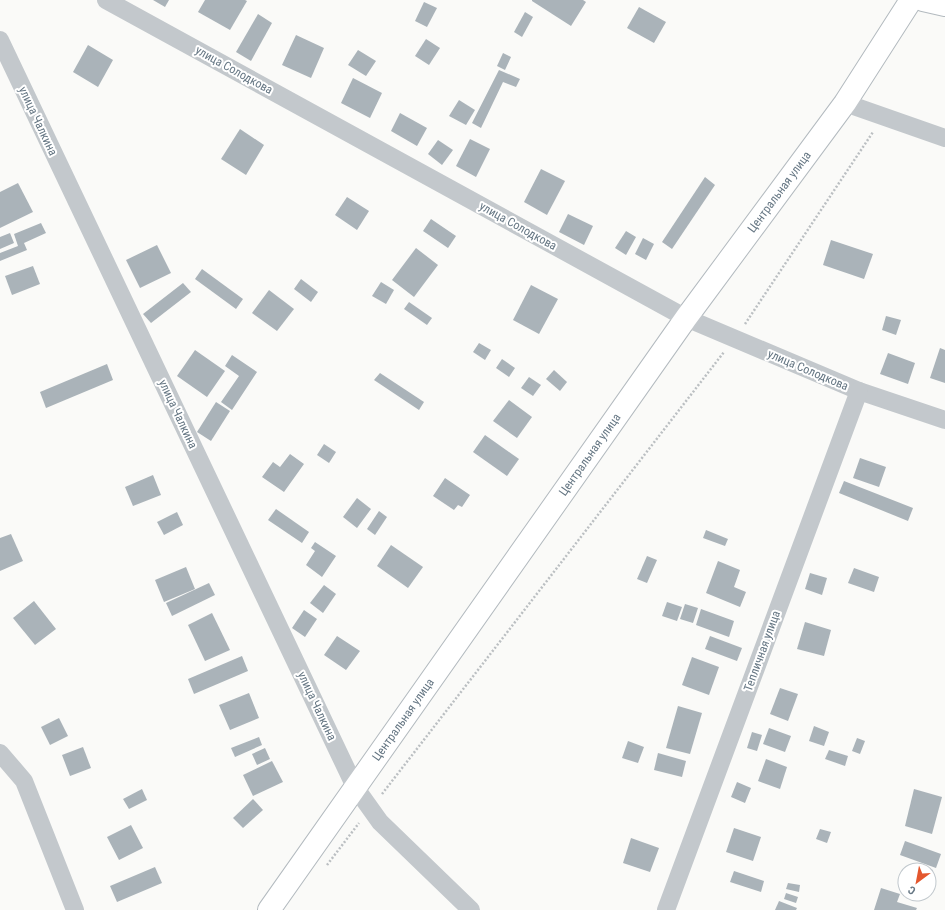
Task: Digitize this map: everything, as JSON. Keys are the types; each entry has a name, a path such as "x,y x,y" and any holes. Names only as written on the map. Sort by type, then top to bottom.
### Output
{"street":[{"name":"улица Солодкова","path":"106,0 686,318 859,391 945,420"},
{"name":"Центральная улица","path":"269,910 686,318 845,103 911,0"},
{"path":"923,0 945,5"},
{"name":"улица Чалкина","path":"0,40 355,787 380,822 471,910"},
{"path":"845,103 945,138"},
{"name":"Тепличная улица","path":"666,910 859,391"},
{"path":"0,753 24,781 74,910"}],"path":[{"path":"327,866 734,339 884,117"}],"building":[{"path":"153,0 169,0 165,7"},
{"path":"205,0 247,1 230,30 198,12"},
{"path":"532,0 583,0 586,2 571,26"},
{"path":"424,2 437,8 427,27 415,21"},
{"path":"639,7 666,22 654,43 627,28"},
{"path":"525,12 533,17 522,37 514,32"},
{"path":"258,14 272,23 251,61 236,52"},
{"path":"296,35 324,48 311,78 282,65"},
{"path":"426,39 440,48 429,65 415,56"},
{"path":"88,45 113,60 98,87 73,72"},
{"path":"358,50 376,61 366,76 348,65"},
{"path":"503,53 511,57 505,70 497,66"},
{"path":"499,70 520,79 516,87 503,82 481,128 472,123"},
{"path":"353,78 382,93 370,118 341,103"},
{"path":"459,100 475,110 466,125 449,116"},
{"path":"400,113 427,128 417,146 391,131"},
{"path":"240,129 264,145 246,175 221,159"},
{"path":"470,139 490,149 476,177 456,166"},
{"path":"438,140 453,150 442,165 428,154"},
{"path":"541,169 565,181 547,215 524,202"},
{"path":"705,177 715,185 672,249 662,242"},
{"path":"18,183 33,212 0,228 0,192"},
{"path":"347,197 369,211 357,230 335,215"},
{"path":"568,214 593,226 584,245 559,232"},
{"path":"431,219 456,236 448,248 423,231"},
{"path":"41,223 46,233 24,243 27,250 0,261 0,253 18,246 14,234"},
{"path":"626,231 636,237 626,255 615,248"},
{"path":"10,233 14,243 0,249 0,237"},
{"path":"643,238 654,244 646,260 635,254"},
{"path":"831,240 873,254 864,279 823,265"},
{"path":"157,245 171,273 140,288 126,260"},
{"path":"416,248 438,265 414,297 392,280"},
{"path":"33,266 40,284 12,295 5,276"},
{"path":"202,269 243,299 236,309 195,279"},
{"path":"301,279 318,292 311,302 294,289"},
{"path":"381,282 394,290 386,304 372,296"},
{"path":"183,283 191,292 151,323 143,314"},
{"path":"531,285 558,299 539,334 513,320"},
{"path":"269,290 294,309 277,331 252,313"},
{"path":"409,302 432,318 427,325 404,309"},
{"path":"886,316 901,320 896,335 882,330"},
{"path":"479,343 491,350 485,360 473,352"},
{"path":"940,348 945,350 945,383 930,378"},
{"path":"195,350 225,371 207,397 177,376"},
{"path":"888,353 915,363 908,384 880,374"},
{"path":"232,355 257,372 232,410 221,402 239,376 225,366"},
{"path":"502,359 515,368 509,377 496,368"},
{"path":"107,364 113,380 46,408 40,392"},
{"path":"554,370 567,382 560,391 546,379"},
{"path":"380,373 424,402 419,410 374,380"},
{"path":"529,377 541,385 533,396 521,388"},
{"path":"509,400 532,417 517,438 493,421"},
{"path":"216,402 230,411 211,441 197,432"},
{"path":"485,435 519,459 507,476 473,452"},
{"path":"324,444 336,452 329,463 317,455"},
{"path":"290,454 304,464 284,492 262,477 273,462 280,467"},
{"path":"860,458 886,467 879,487 853,478"},
{"path":"153,475 161,495 133,506 125,487"},
{"path":"445,478 470,495 462,507 458,505 454,510 433,496"},
{"path":"844,481 913,508 908,521 839,493"},
{"path":"357,498 371,509 357,528 343,517"},
{"path":"276,509 309,532 302,543 268,520"},
{"path":"379,511 387,517 375,535 367,529"},
{"path":"177,512 183,525 164,535 157,522"},
{"path":"706,530 728,539 725,546 703,538"},
{"path":"11,534 23,561 0,571 0,538"},
{"path":"315,542 336,556 322,577 306,565 315,551 311,548"},
{"path":"391,545 423,567 408,588 377,566"},
{"path":"647,556 657,560 647,583 637,579"},
{"path":"718,561 740,570 734,587 746,592 740,607 706,593"},
{"path":"186,567 195,589 164,602 155,580"},
{"path":"854,568 879,577 874,592 848,583"},
{"path":"810,573 827,578 822,595 805,589"},
{"path":"209,583 215,595 172,616 166,603"},
{"path":"324,585 336,594 323,613 310,603"},
{"path":"34,601 56,629 35,645 13,618"},
{"path":"667,602 682,607 677,621 662,616"},
{"path":"685,604 698,608 693,623 680,619"},
{"path":"701,609 734,621 729,637 696,625"},
{"path":"304,610 317,619 305,637 292,628"},
{"path":"212,613 230,650 205,661 188,625"},
{"path":"805,622 831,630 824,656 797,649"},
{"path":"337,636 360,651 346,670 324,655"},
{"path":"710,636 742,648 737,661 705,649"},
{"path":"242,656 248,671 194,694 188,679"},
{"path":"692,657 719,667 709,695 682,685"},
{"path":"780,688 798,694 788,721 770,714"},
{"path":"249,693 259,718 230,730 219,705"},
{"path":"678,706 702,713 690,754 666,748"},
{"path":"59,718 68,736 50,745 41,727"},
{"path":"814,726 829,732 824,746 809,741"},
{"path":"769,728 791,736 785,752 763,744"},
{"path":"752,732 762,735 757,751 747,748"},
{"path":"259,737 262,745 235,757 231,748"},
{"path":"857,738 865,741 860,754 852,751"},
{"path":"628,741 644,747 638,763 622,758"},
{"path":"83,747 91,768 70,776 62,755"},
{"path":"265,748 270,759 257,765 252,754"},
{"path":"829,750 848,756 845,766 825,759"},
{"path":"658,753 686,761 682,777 654,770"},
{"path":"766,759 787,767 780,789 758,781"},
{"path":"272,761 283,782 253,796 243,775"},
{"path":"737,782 751,788 745,803 731,797"},
{"path":"142,789 147,800 129,809 123,799"},
{"path":"914,789 942,797 932,834 905,826"},
{"path":"253,799 263,810 243,828 233,818"},
{"path":"131,825 143,848 119,860 107,837"},
{"path":"734,828 761,837 753,861 726,852"},
{"path":"820,829 831,832 827,843 816,839"},
{"path":"631,838 659,848 650,872 623,863"},
{"path":"905,841 941,854 937,865 937,862 919,862 900,855"},
{"path":"155,867 162,883 117,902 110,886"},
{"path":"734,871 764,881 761,892 730,882"},
{"path":"788,883 800,885 799,892 786,889"},
{"path":"881,888 897,893 897,902 917,908 916,910 874,910"},
{"path":"786,893 798,897 796,903 784,899"},
{"path":"779,901 797,908 796,910 775,910"}]}
